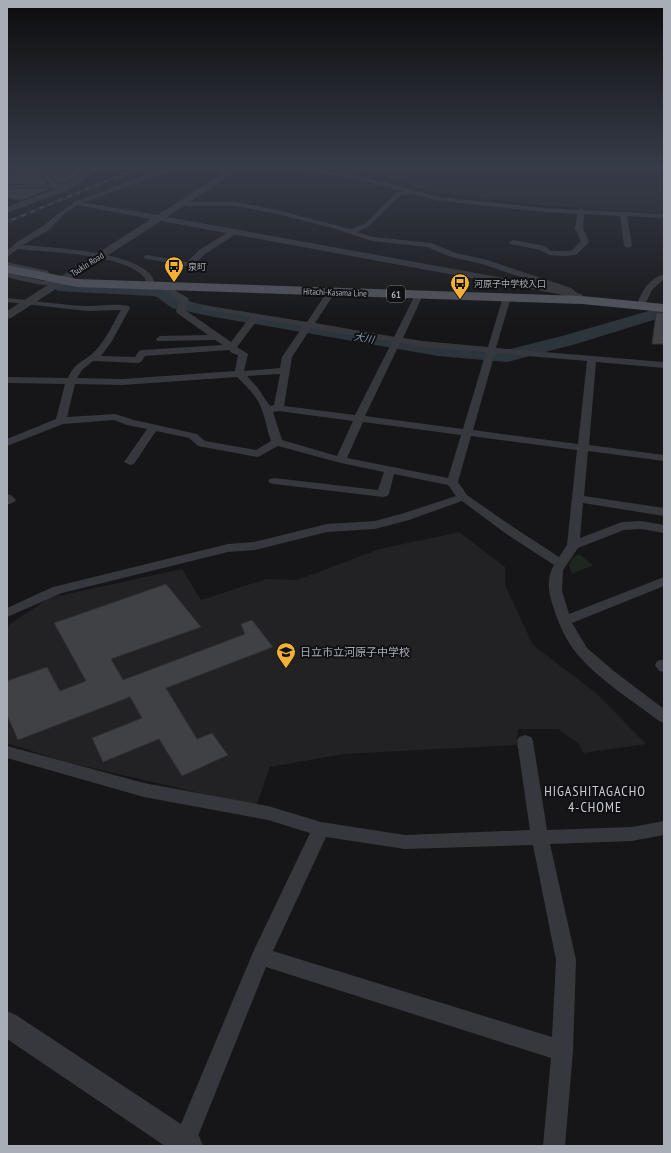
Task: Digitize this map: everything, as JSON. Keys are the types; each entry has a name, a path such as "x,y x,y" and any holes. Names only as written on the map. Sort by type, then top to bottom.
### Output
{"main road":[{"name":"Hitachi-Kasama Line","path":"7,269 60,281 419,295 580,298 664,308"}],"street":[{"path":"7,255 20,244 46,228 56,219"},
{"name":"Tsukin Road","path":"7,316 158,219"},
{"path":"163,219 580,298"},
{"path":"306,219 372,239 428,246 454,255 484,262 568,290 580,298"},
{"path":"350,232 367,225 373,219"},
{"path":"512,242 542,248 550,253 573,254 585,241 579,229 580,219"},
{"path":"624,219 628,246"},
{"path":"148,256 189,265 202,252 235,232"},
{"path":"18,247 100,257 124,262 137,268 148,276 151,285"},
{"path":"7,264 56,276 60,281"},
{"path":"7,274 44,283 60,281"},
{"path":"641,305 644,294 651,285 664,276"},
{"path":"167,285 169,290 185,300 180,311 215,337 232,347 235,351 243,354 239,374"},
{"path":"279,408 287,357 332,292"},
{"path":"341,460 359,418 419,295"},
{"path":"452,482 492,353 507,297"},
{"path":"7,300 80,308 97,309 119,306 126,308 101,350 83,364 71,382 64,400 61,421"},
{"path":"205,307 254,318 396,343 429,345 492,353 512,352 664,365"},
{"path":"92,358 138,360 142,353 232,347 254,318"},
{"path":"160,340 215,337"},
{"path":"592,359 573,545 560,563 557,570 556,591 564,621 582,651 610,676 664,717"},
{"path":"7,380 123,382 284,371"},
{"path":"239,374 254,389 267,409 271,427 277,442"},
{"path":"267,409 279,408 664,458"},
{"path":"7,442 61,421 116,416 131,424 193,436 202,444 258,454 277,442 341,460 452,482 463,497 509,530 560,563"},
{"path":"130,462 153,428"},
{"path":"274,481 384,494 390,470"},
{"path":"7,497 10,500 7,501"},
{"path":"7,613 58,590 228,548 255,546 327,528 375,525 405,517 463,497"},
{"path":"578,499 664,512"},
{"path":"573,545 622,526 641,524 664,529"},
{"path":"564,621 664,581"},
{"path":"525,740 540,838 566,960 562,1051 554,1146"},
{"path":"7,752 144,790 268,812 321,829 405,842 632,834 664,828"},
{"path":"7,1024 186,1144 261,956 321,829"},
{"path":"261,956 562,1051"}],"shaded area":[{"path":"129,289 162,290 181,302 179,306 168,301 158,293 128,291"},
{"path":"189,304 197,307 251,317 249,320 192,310 186,308"},
{"name":"日立市立河原子中学校","path":"459,532 505,567 505,585 533,645 596,693 646,744 583,753 579,744 558,729 518,729 517,745 344,754 270,767 256,806 62,761 7,743 7,626 49,598 182,569 201,600 266,579 297,580 380,549"},
{"path":"579,554 593,565 572,574 569,564 573,558"}],"building":[{"path":"656,313 664,313 664,344 652,344"},
{"path":"166,584 201,627 111,659 123,680 245,634 241,624 252,620 273,647 166,688 197,739 212,733 228,755 182,776 159,739 103,762 92,738 142,718 130,697 18,740 7,715 7,681 47,667 60,691 86,681 54,623"}],"waterway":[{"name":"大川","path":"63,287 153,291 163,293 178,304 209,311 438,350 507,356 569,340 659,313 664,314"}],"railway":[{"path":"7,222 15,219"}],"place":[{"name":"泉町","path":"174,283"},
{"name":"河原子中学校入口","path":"460,300"},
{"name":"日立市立河原子中学校","path":"286,669"}],"district":[{"name":"HIGASHITAGACHO 4-CHOME","path":"595,800"}]}
